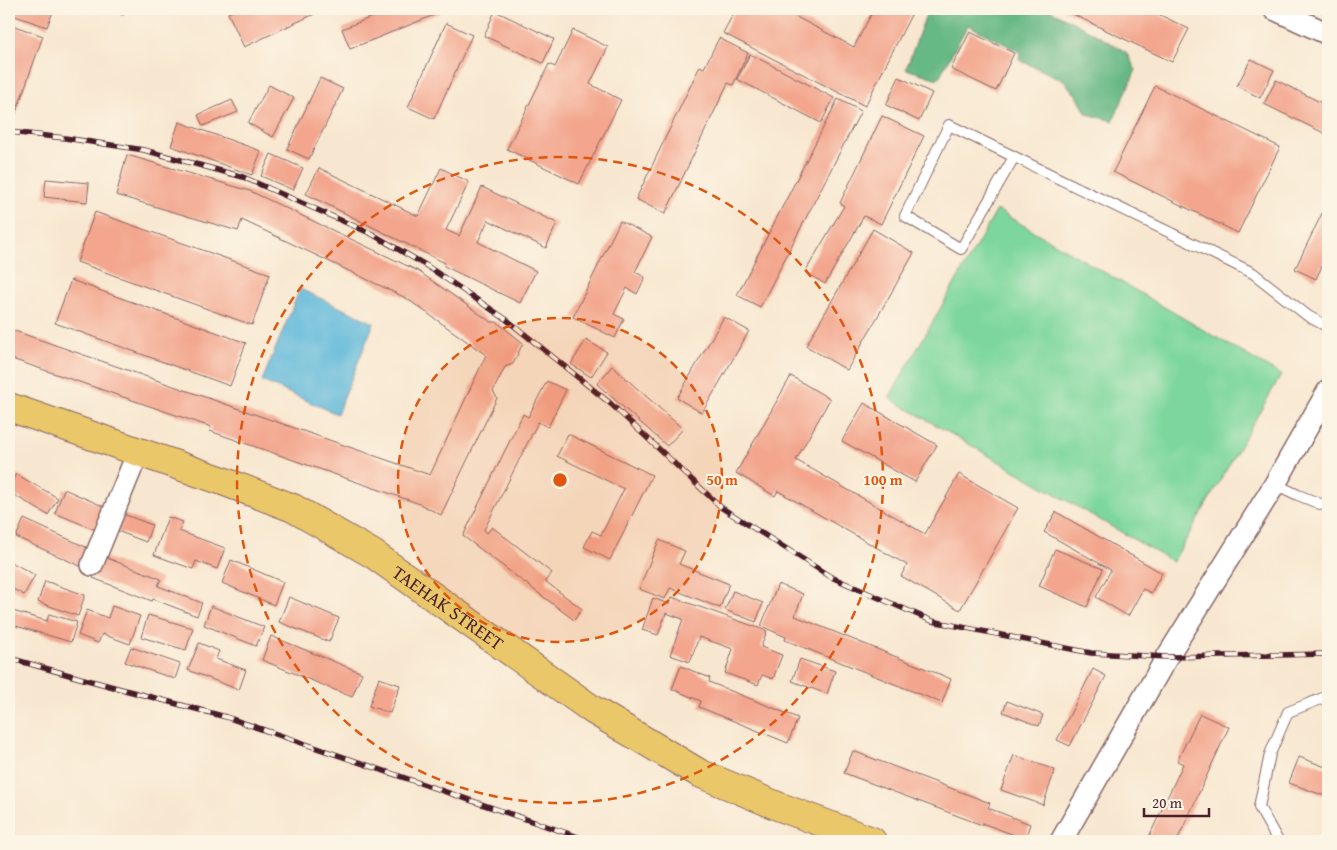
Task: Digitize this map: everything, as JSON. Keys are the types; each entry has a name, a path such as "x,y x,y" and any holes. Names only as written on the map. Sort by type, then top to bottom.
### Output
{"main road":[{"name":"TAEHAK STREET","path":"9,407 220,480 294,508 373,554 593,710 699,773 780,808 872,841"}],"street":[{"path":"1274,9 1328,34"},
{"path":"1061,841 1167,657 1276,484 1328,391"},
{"path":"92,564 138,452"}],"lane":[{"path":"1014,157 961,249 904,216 948,125 1014,157 1253,273 1308,316 1328,327"},
{"path":"1276,484 1328,507"},
{"path":"1278,841 1259,807 1270,754 1288,712 1328,696"}],"green space":[{"path":"928,9 1048,9 1126,52 1136,70 1113,121 1087,114 1077,96 1063,80 1019,60 1020,52 968,25 938,79 906,69"},
{"path":"997,210 1281,375 1173,562 889,398"}],"water":[{"path":"300,289 374,323 337,414 262,381"}],"building":[{"path":"9,9 54,9 47,27 9,14"},
{"path":"109,9 126,9 123,15"},
{"path":"236,9 325,9 244,47 228,13"},
{"path":"392,9 449,9 350,49 342,29"},
{"path":"736,9 781,9 854,47 874,9 914,9 865,106 723,33"},
{"path":"1062,9 1148,9 1189,29 1172,62"},
{"path":"495,11 554,39 543,63 484,36"},
{"path":"446,23 472,35 434,119 408,107"},
{"path":"9,24 43,36 12,124 9,123"},
{"path":"573,30 608,47 590,84 621,100 579,184 507,149 549,64 555,67"},
{"path":"970,32 1014,53 996,91 951,69"},
{"path":"719,38 748,53 733,85 728,83 665,214 636,199 700,66 704,68"},
{"path":"750,54 834,98 821,123 737,79"},
{"path":"1251,59 1274,70 1260,98 1237,86"},
{"path":"899,77 932,93 919,121 886,105"},
{"path":"320,78 343,89 309,159 287,149"},
{"path":"1276,80 1328,106 1328,135 1264,104"},
{"path":"269,85 294,98 273,137 248,123"},
{"path":"1155,86 1280,147 1238,233 1113,172"},
{"path":"838,99 861,111 760,307 737,295"},
{"path":"232,100 238,112 203,126 198,115"},
{"path":"882,116 924,136 881,224 864,216 825,284 805,272 844,206 840,203"},
{"path":"179,122 261,151 252,175 171,146"},
{"path":"271,154 303,168 293,190 261,176"},
{"path":"127,155 250,191 418,271 491,322 497,322 523,343 513,364 505,367 493,391 497,398 441,515 420,504 210,431 211,427 9,358 9,329 430,475 486,355 406,298 242,220 238,231 116,195"},
{"path":"319,168 418,216 441,168 469,182 446,230 459,236 482,187 557,223 546,248 488,220 478,242 536,271 520,303 444,266 445,263 306,194"},
{"path":"46,179 89,183 87,202 44,197"},
{"path":"1328,201 1328,253 1316,279 1295,269"},
{"path":"95,212 270,274 252,325 77,262"},
{"path":"620,221 652,237 635,272 645,277 637,294 627,288 614,314 624,319 615,338 573,317"},
{"path":"873,229 914,253 847,370 806,346"},
{"path":"71,280 246,343 230,386 55,323"},
{"path":"724,317 749,331 702,413 677,398"},
{"path":"586,340 607,352 591,377 571,364"},
{"path":"612,366 683,429 667,446 597,384"},
{"path":"791,376 830,399 796,460 925,534 959,474 1018,508 960,610 901,576 907,565 778,491 775,496 736,473"},
{"path":"547,381 566,390 548,427 538,422 484,530 487,533 492,527 552,573 545,581 582,609 574,620 463,536 523,414 528,417"},
{"path":"864,403 937,445 915,482 842,441"},
{"path":"568,434 652,475 610,560 584,547 592,531 601,535 624,489 557,456"},
{"path":"9,463 13,465 9,474"},
{"path":"16,474 58,498 48,515 9,492 9,487"},
{"path":"64,489 107,508 98,531 55,513"},
{"path":"118,512 152,525 146,542 112,529"},
{"path":"1056,512 1162,573 1151,593 1143,589 1128,616 1096,597 1111,570 1044,532"},
{"path":"168,517 183,522 179,531 225,548 217,569 196,561 193,569 154,555"},
{"path":"24,519 88,548 80,566 16,537"},
{"path":"659,540 685,551 679,564 729,584 720,608 670,588 665,599 639,589"},
{"path":"1055,549 1103,569 1087,607 1039,586"},
{"path":"102,556 161,579 158,586 202,603 197,616 93,578"},
{"path":"231,560 283,582 274,605 222,583"},
{"path":"9,561 35,575 24,595 9,587"},
{"path":"45,581 85,595 78,616 38,602"},
{"path":"778,584 803,594 795,616 951,679 942,703 785,640 786,637 761,626"},
{"path":"733,591 763,603 756,622 725,610"},
{"path":"289,597 339,618 329,642 279,622"},
{"path":"672,597 767,631 761,647 782,655 773,679 762,675 758,685 725,673 733,649 699,637 690,662 670,655 683,619 666,613 658,635 642,630 653,598 669,604"},
{"path":"112,606 140,616 130,644 102,634 98,643 78,635 87,610 108,618"},
{"path":"211,606 264,627 256,646 204,625"},
{"path":"9,610 47,621 49,614 77,622 71,642 9,624"},
{"path":"148,615 193,628 186,650 141,637"},
{"path":"271,636 362,673 352,697 262,660"},
{"path":"199,643 219,651 216,659 246,670 239,690 188,670"},
{"path":"131,647 180,664 175,679 125,662"},
{"path":"800,659 835,671 827,694 792,681"},
{"path":"681,666 710,678 709,682 798,718 788,743 699,707 701,701 672,689"},
{"path":"1093,669 1106,676 1070,746 1057,740"},
{"path":"379,678 400,685 390,713 369,706"},
{"path":"1007,701 1043,715 1039,726 1003,712"},
{"path":"1200,714 1229,727 1177,841 1147,841 1183,764 1177,761"},
{"path":"853,751 990,803 988,808 1030,824 1025,839 982,823 982,825 844,773"},
{"path":"1014,755 1055,770 1043,805 1001,790"},
{"path":"1299,757 1328,768 1328,797 1289,783"}],"railway":[{"path":"9,132 144,150 243,177 372,234 427,266 507,320 611,404 722,508 831,577 932,621 1091,653 1167,657 1328,654"},
{"path":"9,658 226,717 590,841"}]}
